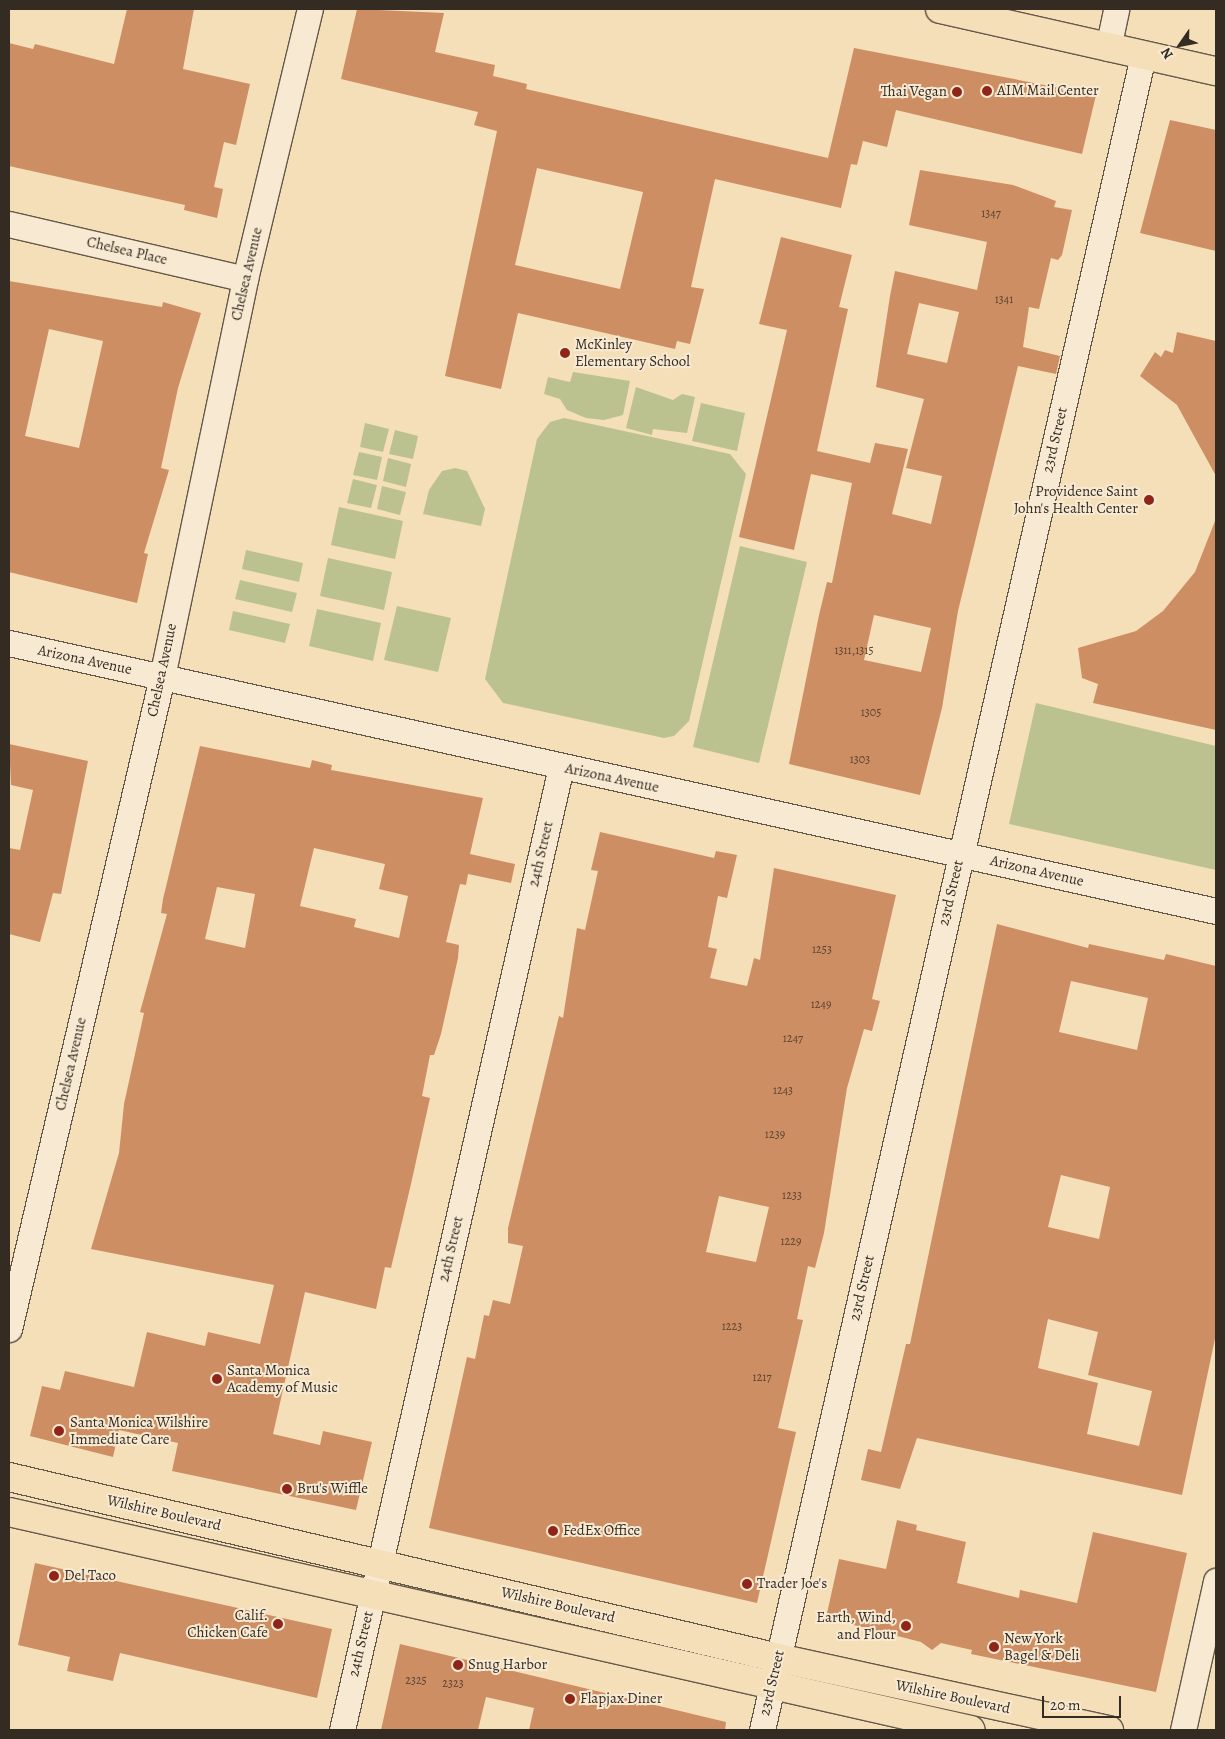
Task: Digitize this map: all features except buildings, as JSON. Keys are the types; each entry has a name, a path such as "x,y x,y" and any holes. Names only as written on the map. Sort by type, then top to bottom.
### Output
{"main road":[{"path":"940,9 1216,71"},
{"name":"Wilshire Boulevard","path":"9,1477 379,1566 778,1658 1109,1730"},
{"name":"Wilshire Boulevard","path":"9,1512 372,1598 971,1730"}],"street":[{"name":"Chelsea Avenue","path":"9,1329 162,677 245,279 310,9"},
{"path":"1108,48 1116,9"},
{"name":"23rd Street","path":"762,1730 1143,56"},
{"name":"Chelsea Place","path":"9,224 245,279"},
{"name":"Arizona Avenue","path":"9,643 1216,911"},
{"name":"24th Street","path":"342,1730 561,767"},
{"path":"1183,1730 1216,1581"}],"green space":[{"path":"573,372 630,381 623,415 604,420 586,418 567,410 560,399 544,394 548,377 570,382"},
{"path":"636,387 673,400 682,394 695,397 687,433 653,429 652,435 626,428"},
{"path":"701,403 745,413 737,451 692,441"},
{"path":"564,418 730,454 746,474 689,721 674,736 664,738 503,703 485,679 537,439 550,422"},
{"path":"365,423 389,429 383,452 360,447"},
{"path":"395,430 418,436 413,459 389,454"},
{"path":"359,452 382,457 377,480 353,475"},
{"path":"388,458 411,464 406,487 383,481"},
{"path":"455,468 467,471 485,509 481,526 423,514 429,490 442,471"},
{"path":"353,479 377,485 371,508 347,503"},
{"path":"382,486 406,492 400,515 377,509"},
{"path":"339,507 403,521 395,559 331,545"},
{"path":"740,546 807,562 759,763 693,747"},
{"path":"246,550 303,563 299,582 242,569"},
{"path":"328,558 392,572 384,610 320,596"},
{"path":"240,580 297,593 292,612 235,599"},
{"path":"397,606 451,618 438,672 384,660"},
{"path":"317,609 381,623 373,661 309,646"},
{"path":"233,611 290,624 285,643 229,630"},
{"path":"1036,703 1216,746 1216,870 1009,824"}],"place":[{"name":"AIM Mail Center","path":"987,91"},
{"name":"Thai Vegan","path":"957,92"},
{"name":"McKinley Elementary School","path":"565,353"},
{"name":"Providence Saint John's Health Center","path":"1149,500"},
{"name":"Santa Monica Academy of Music","path":"217,1379"},
{"name":"Santa Monica Wilshire Immediate Care","path":"59,1431"},
{"name":"Bru's Wiffle","path":"287,1489"},
{"name":"FedEx Office","path":"553,1531"},
{"name":"Del Taco","path":"54,1576"},
{"name":"Trader Joe's","path":"747,1584"},
{"name":"Calif. Chicken Cafe","path":"278,1624"},
{"name":"Earth, Wind, and Flour","path":"906,1626"},
{"name":"New York Bagel & Deli","path":"994,1647"},
{"name":"Snug Harbor","path":"458,1665"},
{"name":"Flapjax Diner","path":"570,1699"}]}
